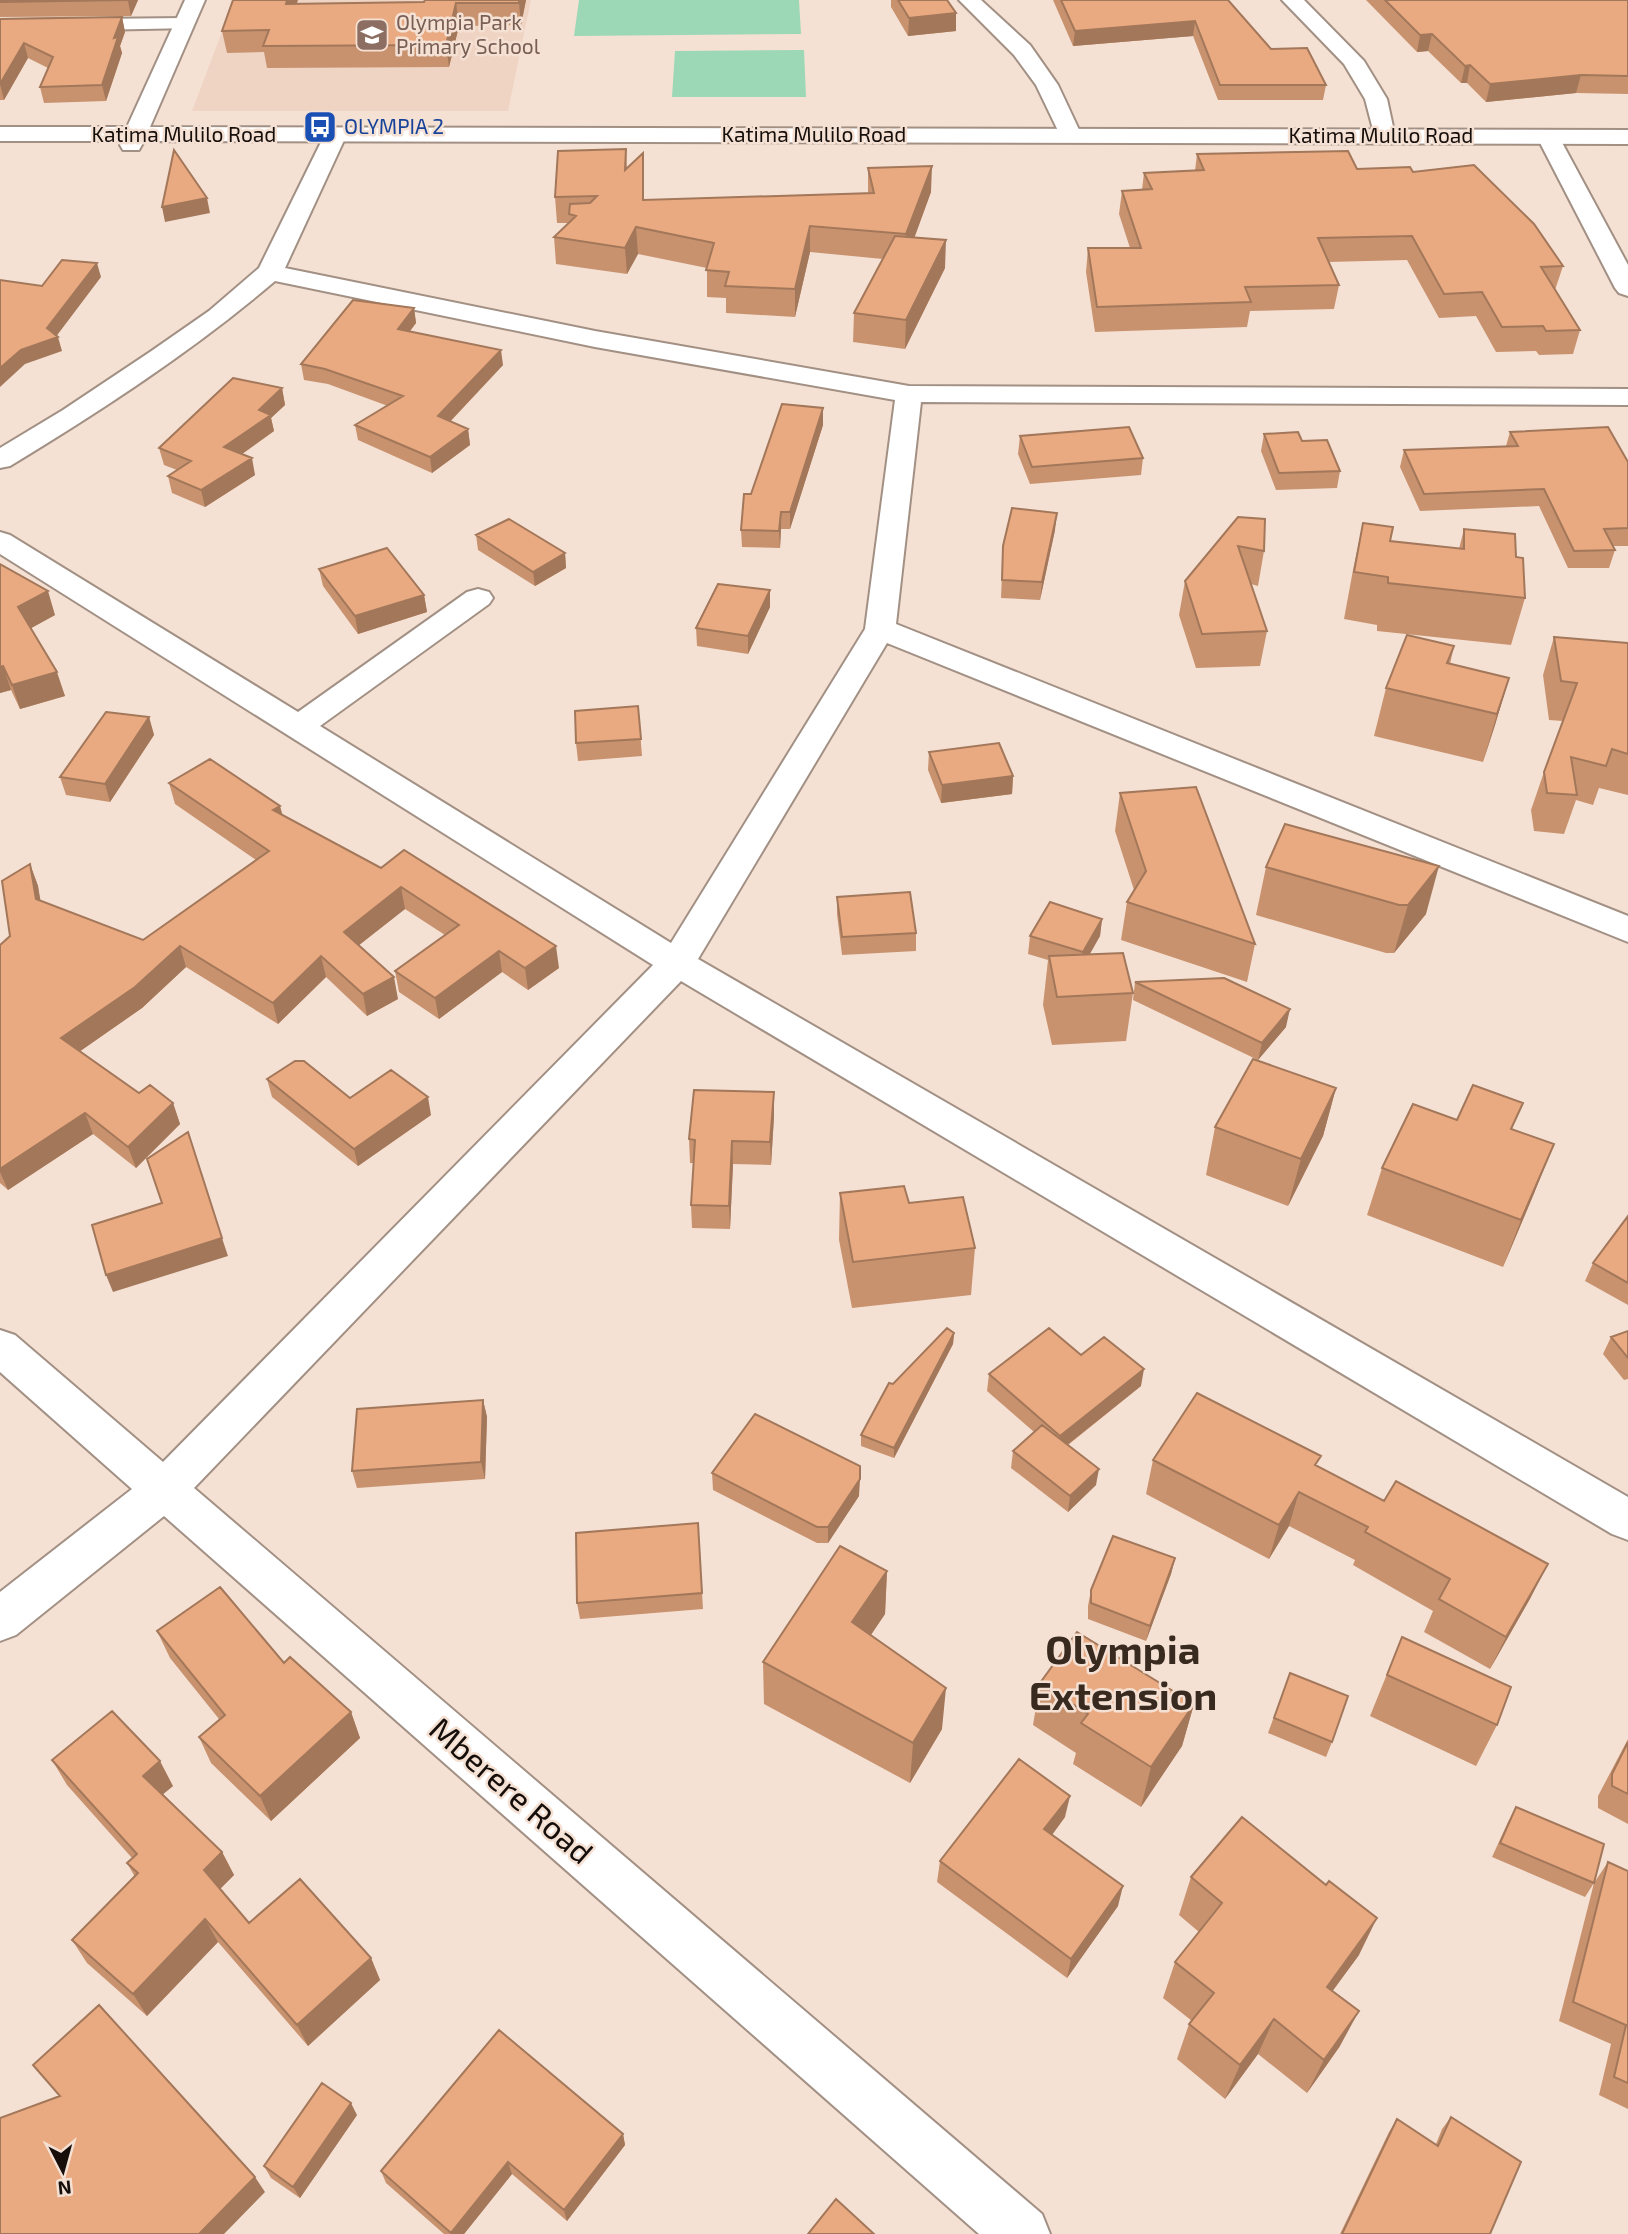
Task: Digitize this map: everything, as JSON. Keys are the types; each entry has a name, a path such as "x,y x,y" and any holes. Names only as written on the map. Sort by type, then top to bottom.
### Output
{"street":[{"path":"133,140 195,0"},
{"path":"970,0 1022,50 1047,85 1070,134"},
{"path":"1292,0 1353,61 1376,99 1384,136"},
{"path":"0,26 184,24"},
{"name":"Katima Mulilo Road","path":"0,134 133,140 1070,145 1551,143 1628,137"},
{"name":"Katima Mulilo Road","path":"333,141 1070,134 1384,136 1628,148"},
{"name":"Katima Mulilo Road","path":"0,145 133,140"},
{"path":"0,460 73,416 159,358 218,316 270,272 333,141"},
{"path":"1551,143 1628,288"},
{"path":"270,272 595,339 909,394 1628,397"},
{"path":"0,1620 164,1490 677,963 880,629 909,394"},
{"path":"0,541 677,963 1628,1520"},
{"path":"298,727 478,598"},
{"path":"880,629 1628,930"},
{"name":"Mberere Road","path":"0,1347 1022,2234"}],"shaded area":[{"name":"Olympia Park Primary School","path":"234,0 531,0 508,111 192,111"}],"green space":[{"path":"579,0 799,0 801,34 574,36"},
{"path":"804,50 806,97 672,97 675,51"}],"building":[{"path":"0,0 128,0 0,2"},
{"path":"233,0 287,0 286,4 425,0 519,0 519,3 456,3 446,45 263,46 269,30 222,31"},
{"path":"898,0 947,0 956,13 909,18"},
{"path":"1061,0 1228,0 1271,49 1307,48 1326,85 1220,85 1195,21 1075,31"},
{"path":"1385,0 1628,0 1628,76 1581,75 1490,84 1470,65 1465,66 1432,34 1420,35"},
{"path":"122,17 102,85 40,87 53,57 24,43 0,84 0,19"},
{"path":"626,149 625,170 643,153 643,200 874,193 868,168 932,166 906,234 810,226 795,289 725,286 729,272 706,270 714,243 636,227 625,248 554,237 576,216 569,214 570,204 590,203 597,196 555,197 558,151"},
{"path":"174,150 207,198 162,207"},
{"path":"1348,151 1357,169 1410,167 1413,172 1474,165 1534,224 1563,266 1541,267 1580,330 1546,331 1543,326 1502,327 1482,292 1444,294 1412,236 1318,238 1339,285 1245,287 1251,302 1097,307 1088,248 1141,248 1122,191 1152,189 1144,173 1204,170 1197,154"},
{"path":"895,236 946,240 906,320 854,313"},
{"path":"62,260 97,263 47,328 58,337 21,350 0,368 0,280 42,286"},
{"path":"353,300 414,308 398,329 501,350 438,416 468,429 430,457 355,425 403,396 325,369 301,364"},
{"path":"233,378 282,388 259,410 271,415 224,447 252,458 201,490 168,476 191,461 159,448"},
{"path":"782,404 823,408 790,512 781,512 779,531 741,530 744,494 751,494"},
{"path":"1129,427 1143,458 1032,467 1020,436"},
{"path":"1608,427 1628,462 1628,528 1604,529 1615,550 1574,551 1544,489 1424,494 1404,450 1518,446 1510,432"},
{"path":"1298,432 1302,441 1327,440 1340,471 1279,473 1264,434"},
{"path":"1012,508 1057,513 1042,582 1002,580 1003,546"},
{"path":"1238,517 1265,519 1264,551 1238,546 1267,631 1202,634 1185,581"},
{"path":"509,519 565,553 533,572 476,535"},
{"path":"1363,523 1393,527 1390,541 1464,549 1464,529 1515,534 1516,557 1523,558 1525,598 1388,583 1388,577 1354,572"},
{"path":"387,548 424,595 355,616 319,569"},
{"path":"0,564 48,591 18,607 57,672 12,685 3,666 0,667"},
{"path":"718,584 770,590 748,636 696,628"},
{"path":"1407,635 1454,646 1447,663 1509,678 1497,714 1386,688"},
{"path":"1554,637 1628,643 1628,754 1612,749 1606,766 1571,757 1577,795 1547,793 1544,772 1577,683 1561,681"},
{"path":"638,706 641,739 576,743 575,711"},
{"path":"106,712 149,717 105,784 60,777"},
{"path":"999,743 1013,776 942,785 929,752"},
{"path":"210,759 280,806 273,810 381,868 404,850 556,946 525,968 499,951 435,998 395,971 459,925 401,887 344,932 394,977 363,994 321,956 273,1003 180,946 135,987 61,1038 139,1093 150,1085 173,1103 128,1147 85,1113 0,1169 0,945 10,936 2,881 30,864 36,899 143,940 269,851 169,783"},
{"path":"1196,787 1255,944 1127,902 1146,871 1120,793"},
{"path":"1285,824 1439,866 1408,905 1399,905 1266,867"},
{"path":"910,892 916,933 842,937 837,897"},
{"path":"1050,902 1102,919 1083,952 1030,936"},
{"path":"1123,953 1133,993 1057,997 1049,956"},
{"path":"1224,978 1290,1009 1262,1043 1135,982"},
{"path":"1253,1059 1336,1088 1301,1159 1215,1127"},
{"path":"295,1061 304,1061 350,1098 391,1070 428,1097 354,1149 267,1079"},
{"path":"1473,1085 1523,1103 1511,1129 1554,1144 1521,1220 1382,1168 1413,1104 1457,1120"},
{"path":"694,1090 774,1092 770,1142 732,1141 729,1206 691,1205 695,1140 689,1139"},
{"path":"188,1132 222,1238 106,1275 92,1225 162,1203 147,1159"},
{"path":"904,1186 909,1203 963,1197 975,1248 853,1262 840,1193"},
{"path":"1628,1216 1628,1283 1593,1263"},
{"path":"947,1328 954,1333 894,1448 861,1435 889,1383 893,1384"},
{"path":"1049,1328 1081,1355 1104,1337 1144,1369 1060,1436 989,1374"},
{"path":"1628,1331 1628,1358 1611,1337"},
{"path":"1197,1393 1321,1456 1315,1465 1384,1501 1396,1481 1548,1564 1506,1637 1439,1599 1450,1579 1365,1532 1368,1527 1299,1492 1279,1525 1153,1460"},
{"path":"483,1400 481,1462 352,1471 357,1409"},
{"path":"755,1414 860,1466 860,1479 828,1527 817,1527 712,1473"},
{"path":"1042,1425 1099,1469 1070,1496 1013,1451"},
{"path":"698,1523 702,1593 577,1603 576,1533"},
{"path":"1113,1536 1175,1558 1150,1626 1091,1603 1091,1590"},
{"path":"840,1546 887,1571 852,1622 946,1688 913,1743 763,1662"},
{"path":"220,1587 284,1663 290,1657 351,1712 260,1796 199,1737 225,1715 157,1631"},
{"path":"1077,1632 1194,1704 1151,1767 1081,1723 1088,1714 1040,1683"},
{"path":"1402,1637 1511,1687 1497,1725 1387,1675"},
{"path":"1290,1673 1348,1696 1332,1742 1274,1718"},
{"path":"112,1711 160,1761 143,1776 222,1852 204,1870 249,1923 300,1879 371,1958 297,2025 205,1919 133,1994 72,1940 138,1873 127,1863 137,1854 52,1760"},
{"path":"1628,1742 1628,1794 1612,1786 1612,1774"},
{"path":"1019,1759 1070,1796 1044,1829 1123,1886 1071,1959 940,1861"},
{"path":"1516,1807 1604,1844 1594,1883 1500,1843"},
{"path":"1242,1817 1326,1885 1329,1881 1377,1918 1327,1987 1359,2011 1324,2060 1274,2019 1240,2065 1189,2024 1214,1993 1175,1962 1222,1903 1191,1877"},
{"path":"1608,1862 1628,1871 1628,2083 1614,2077 1626,2025 1573,2002"},
{"path":"99,2005 255,2177 199,2234 0,2234 0,2118 60,2096 33,2065"},
{"path":"499,2030 623,2134 564,2210 508,2162 451,2233 381,2171"},
{"path":"322,2083 351,2103 293,2187 264,2166"},
{"path":"1451,2117 1521,2162 1490,2234 1342,2234 1397,2119 1438,2146"},
{"path":"836,2199 874,2234 808,2234"}],"place":[{"name":"Olympia Park Primary School","path":"372,35"},
{"name":"OLYMPIA 2","path":"320,127"}],"district":[{"name":"Olympia Extension","path":"1123,1673"}]}
